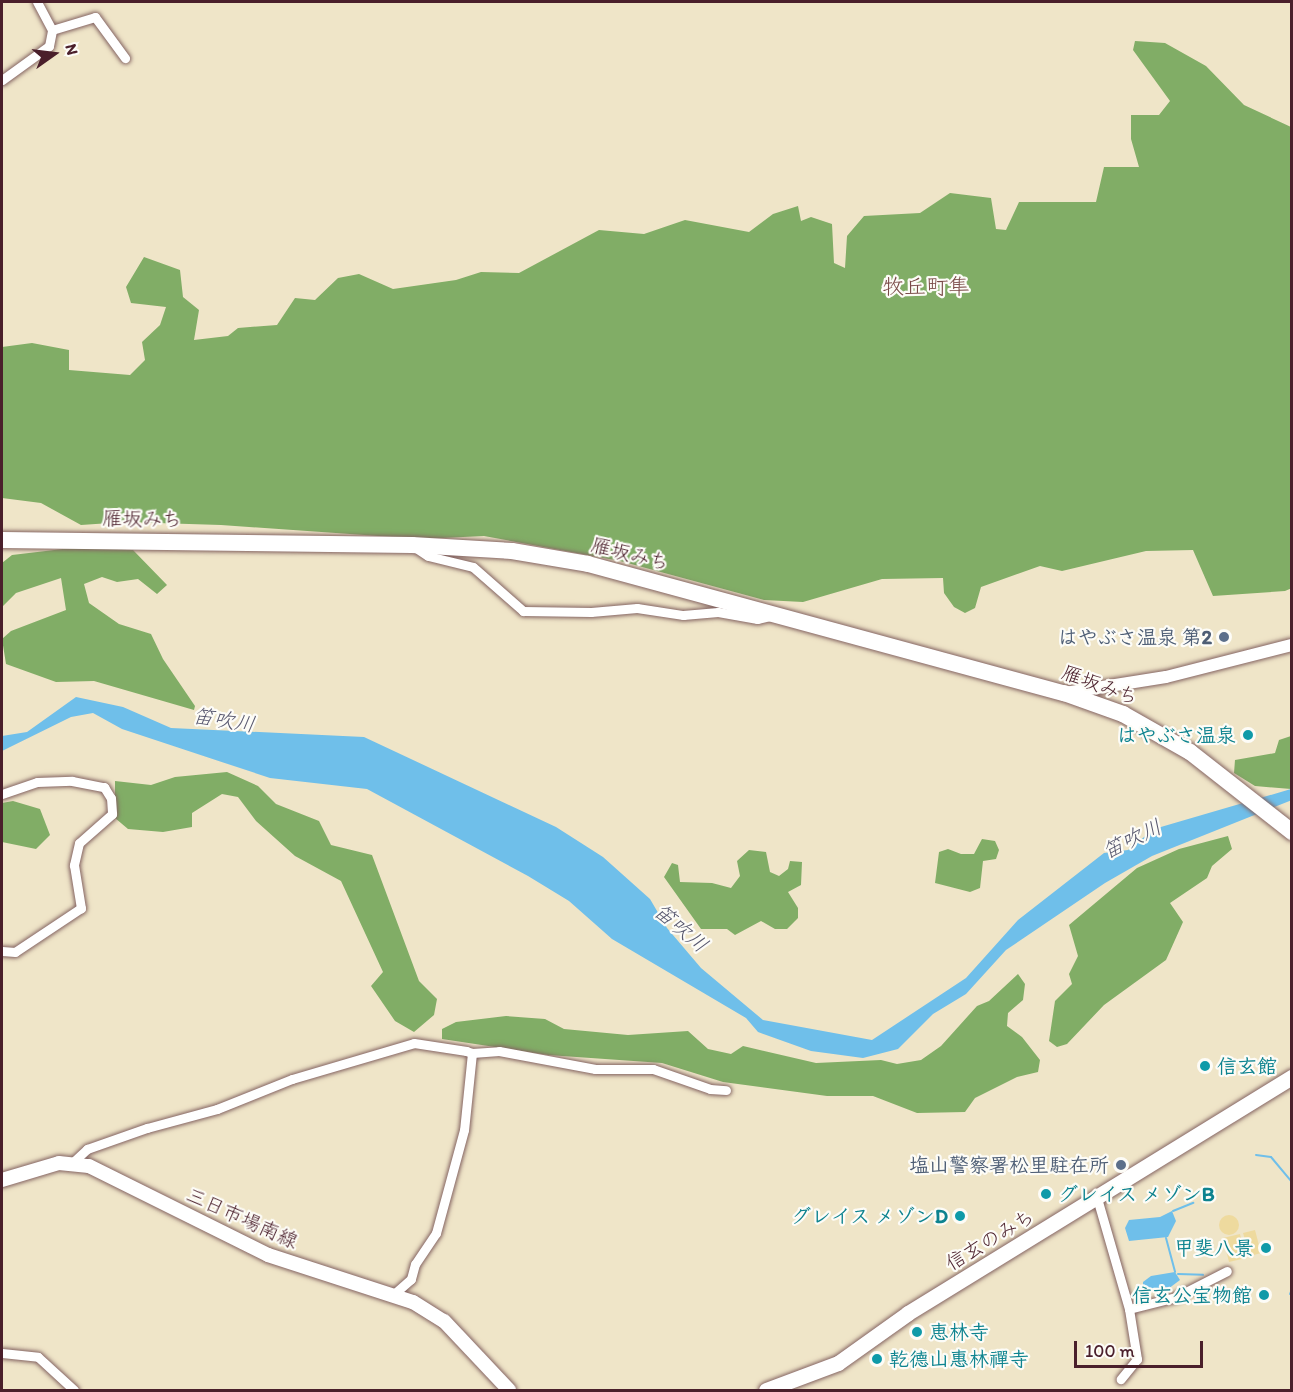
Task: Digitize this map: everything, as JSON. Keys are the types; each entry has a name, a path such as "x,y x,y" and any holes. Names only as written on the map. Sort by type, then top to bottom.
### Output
{"highway":[{"name":"雁坂みち","path":"2,540 412,545 512,551 588,564 1064,693 1123,714 1157,731 1215,771 1292,831"}],"main road":[{"name":"信玄のみち","path":"766,1390 838,1363 873,1335 1292,1077"},
{"name":"三日市場南線","path":"2,1180 59,1163 89,1166 268,1255 395,1293 444,1321 509,1390"}],"street":[{"path":"2,80 49,46 52,30 37,2"},
{"path":"52,30 95,17 125,58"},
{"path":"412,545 428,556 473,567 523,611 591,612 637,608 757,619 775,615"},
{"path":"1064,693 1166,677 1292,645"},
{"path":"2,794 37,782 72,781 104,787 111,798 112,814 79,843 74,865 81,908 15,952 2,951"},
{"path":"72,1163 78,1155 105,1142 414,1043 471,1053 499,1051 595,1069 653,1069 710,1089 726,1090"},
{"path":"395,1293 411,1279 415,1264 436,1233 464,1130 471,1053"},
{"path":"1097,1198 1129,1309 1137,1359 1121,1380"},
{"path":"1129,1309 1176,1297 1227,1271"},
{"path":"2,1353 38,1357 74,1390"}],"green space":[{"path":"1135,41 1165,43 1206,66 1244,105 1291,127 1292,588 1285,591 1213,596 1193,550 1146,551 1062,571 1040,566 981,587 975,608 965,613 954,607 944,593 943,578 882,579 803,602 764,600 620,561 484,536 421,539 221,525 125,522 81,525 41,503 2,498 2,347 32,343 69,350 69,370 130,375 145,360 142,342 160,325 166,307 131,303 126,287 144,257 180,270 183,297 199,310 194,340 228,336 238,328 277,325 295,298 315,300 338,278 359,274 393,289 456,280 481,272 519,273 599,230 644,234 685,220 749,232 773,214 798,206 801,221 811,217 832,224 834,263 845,268 847,236 864,216 920,213 950,193 991,198 996,229 1006,230 1019,202 1096,202 1104,167 1139,167 1131,139 1131,115 1159,115 1170,101 1133,50"},
{"path":"88,546 133,550 167,585 157,594 138,579 117,582 102,577 84,584 89,603 119,624 151,634 163,659 195,706 194,710 94,681 56,682 6,664 2,639 11,631 66,610 61,578 16,593 2,607 2,563 12,555"},
{"path":"1291,736 1291,789 1255,786 1234,773 1235,760 1275,753 1279,740"},
{"path":"227,772 258,786 276,804 319,821 331,845 372,855 419,981 437,999 434,1015 414,1032 395,1021 371,986 383,972 341,881 295,856 256,821 238,797 222,794 192,813 192,827 163,832 128,829 115,818 115,781 151,785 175,777"},
{"path":"13,801 40,809 50,835 36,849 2,842 2,803"},
{"path":"1228,836 1232,849 1212,866 1207,878 1170,903 1183,922 1166,960 1104,1005 1067,1044 1057,1047 1049,1041 1055,1001 1072,984 1069,974 1078,956 1069,925 1137,868 1179,849"},
{"path":"982,839 995,841 999,850 996,859 983,861 980,888 970,892 935,883 939,852 948,849 961,854 974,854"},
{"path":"749,850 766,852 770,872 779,876 788,869 790,861 802,862 801,885 788,892 798,908 798,918 787,929 775,929 761,921 735,935 727,929 701,929 664,877 672,863 678,865 680,882 712,883 731,888 740,876 737,861"},
{"path":"1018,974 1025,984 1023,1000 1008,1013 1007,1026 1022,1037 1040,1060 1038,1072 1017,1077 975,1098 965,1112 917,1113 873,1096 827,1096 723,1082 662,1063 548,1055 442,1039 442,1029 456,1022 506,1016 545,1019 564,1029 628,1035 688,1031 708,1049 731,1054 743,1046 816,1063 881,1060 897,1064 921,1060 941,1046 977,1006 989,1001"}],"sand":[{"path":"1229,1215 1236,1218 1239,1225 1236,1232 1229,1235 1222,1232 1219,1225 1222,1218"},
{"path":"1255,1230 1261,1253 1250,1256 1243,1233"},
{"path":"1240,1234 1246,1258 1229,1262 1223,1238"}],"water":[{"path":"76,697 123,707 171,728 364,737 556,827 603,857 650,899 667,928 701,968 763,1020 872,1040 966,978 1018,920 1104,853 1128,850 1154,829 1291,789 1292,800 1152,856 1105,883 1006,950 966,994 933,1014 898,1049 863,1058 811,1051 758,1032 746,1018 612,939 569,901 528,876 367,789 270,778 122,729 93,713 71,717 2,751 2,736 27,732"},
{"path":"1172,1211 1176,1221 1168,1237 1129,1241 1125,1228 1129,1220 1160,1217"},
{"path":"1175,1272 1180,1280 1164,1292 1143,1291 1143,1282 1151,1276"}],"waterway":[{"path":"1256,1155 1271,1157 1292,1182"},
{"path":"1173,1211 1193,1203"},
{"path":"1166,1238 1175,1272"},
{"path":"1178,1274 1203,1275"},
{"path":"1290,1294 1292,1289"}],"place":[{"name":"はやぶさ温泉 第2","path":"1224,637"},
{"name":"はやぶさ温泉","path":"1248,735"},
{"name":"信玄館","path":"1205,1066"},
{"name":"塩山警察署松里駐在所","path":"1121,1165"},
{"name":"グレイス メゾンB","path":"1046,1194"},
{"name":"グレイス メゾンD","path":"960,1216"},
{"name":"甲斐八景","path":"1266,1248"},
{"name":"信玄公宝物館","path":"1264,1295"},
{"name":"恵林寺","path":"917,1332"},
{"name":"乾德山惠林禪寺","path":"877,1359"}],"district":[{"name":"牧丘町隼","path":"926,287"}],"water label":[{"name":"笛吹川","path":"224,720"},
{"name":"笛吹川","path":"1132,839"},
{"name":"笛吹川","path":"681,928"}]}
